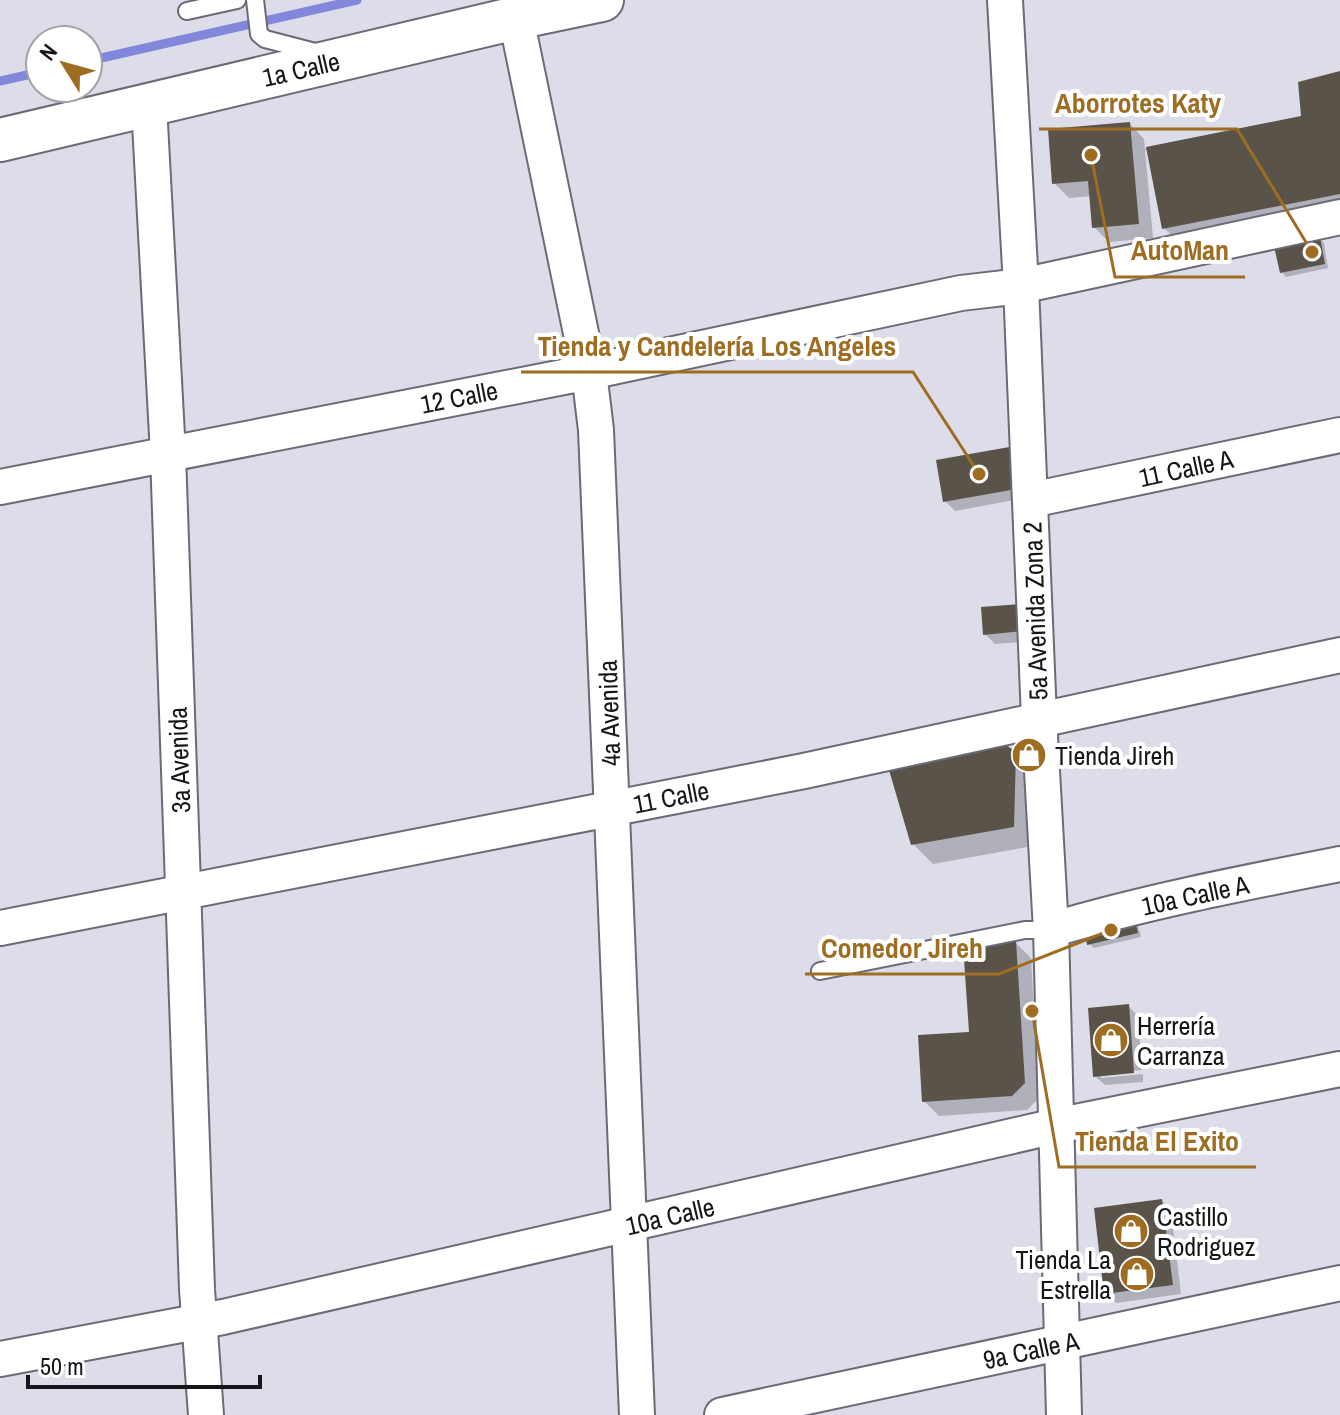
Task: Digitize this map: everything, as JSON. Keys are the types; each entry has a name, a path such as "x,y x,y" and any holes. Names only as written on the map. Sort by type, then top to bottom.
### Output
{"street":[{"name":"1a Calle","path":"0,140 602,0"},
{"name":"5a Avenida Zona 2","path":"1005,0 1051,930 1064,1415"},
{"name":"4a Avenida","path":"516,18 589,372 600,491 627,1226 637,1415"},
{"name":"3a Avenida","path":"149,105 168,454 197,1289 206,1415"},
{"name":"12 Calle","path":"0,487 589,372 961,293 1021,286 1340,217"},
{"name":"11 Calle A","path":"1031,500 1340,435"},
{"name":"11 Calle","path":"0,928 804,771 1340,655"},
{"name":"10a Calle A","path":"1051,930 1094,917 1340,864"},
{"name":"10a Calle","path":"0,1359 201,1321 1056,1126 1340,1069"},
{"name":"9a Calle A","path":"722,1415 1340,1283"}],"lane":[{"path":"187,11 237,0"},
{"path":"254,5 259,34 265,39 344,59"},
{"path":"820,971 1025,930 1051,930"}],"building":[{"path":"1340,71 1340,194 1162,229 1146,147 1301,116 1298,82"},
{"path":"1130,122 1139,224 1092,228 1088,181 1052,184 1048,129"},
{"path":"1320,237 1325,264 1280,273 1274,246"},
{"path":"1015,446 1022,488 943,502 936,460"},
{"path":"1021,604 1023,631 983,635 981,607"},
{"path":"1002,742 1016,752 1014,827 911,845 889,770"},
{"path":"1134,915 1138,933 1087,945 1084,927"},
{"path":"1016,941 1025,1083 1012,1096 922,1102 918,1035 969,1032 963,945"},
{"name":"Herrería Carranza","path":"1129,1004 1134,1073 1093,1077 1088,1008"},
{"name":"Castillo Rodriguez","path":"1162,1199 1173,1285 1104,1294 1094,1208"}],"waterway":[{"path":"104,57 357,0"},
{"path":"0,81 24,76"}],"place":[{"name":"AutoMan","path":"1091,155"},
{"name":"Aborrotes Katy","path":"1312,252"},
{"name":"Tienda y Candelería Los Angeles","path":"979,474"},
{"name":"Tienda Jireh","path":"1029,755"},
{"name":"Comedor Jireh","path":"1111,930"},
{"name":"Tienda El Exito","path":"1032,1011"},
{"name":"Herrería Carranza","path":"1111,1040"},
{"name":"Castillo Rodriguez","path":"1131,1231"},
{"name":"Tienda La Estrella","path":"1137,1274"}]}
